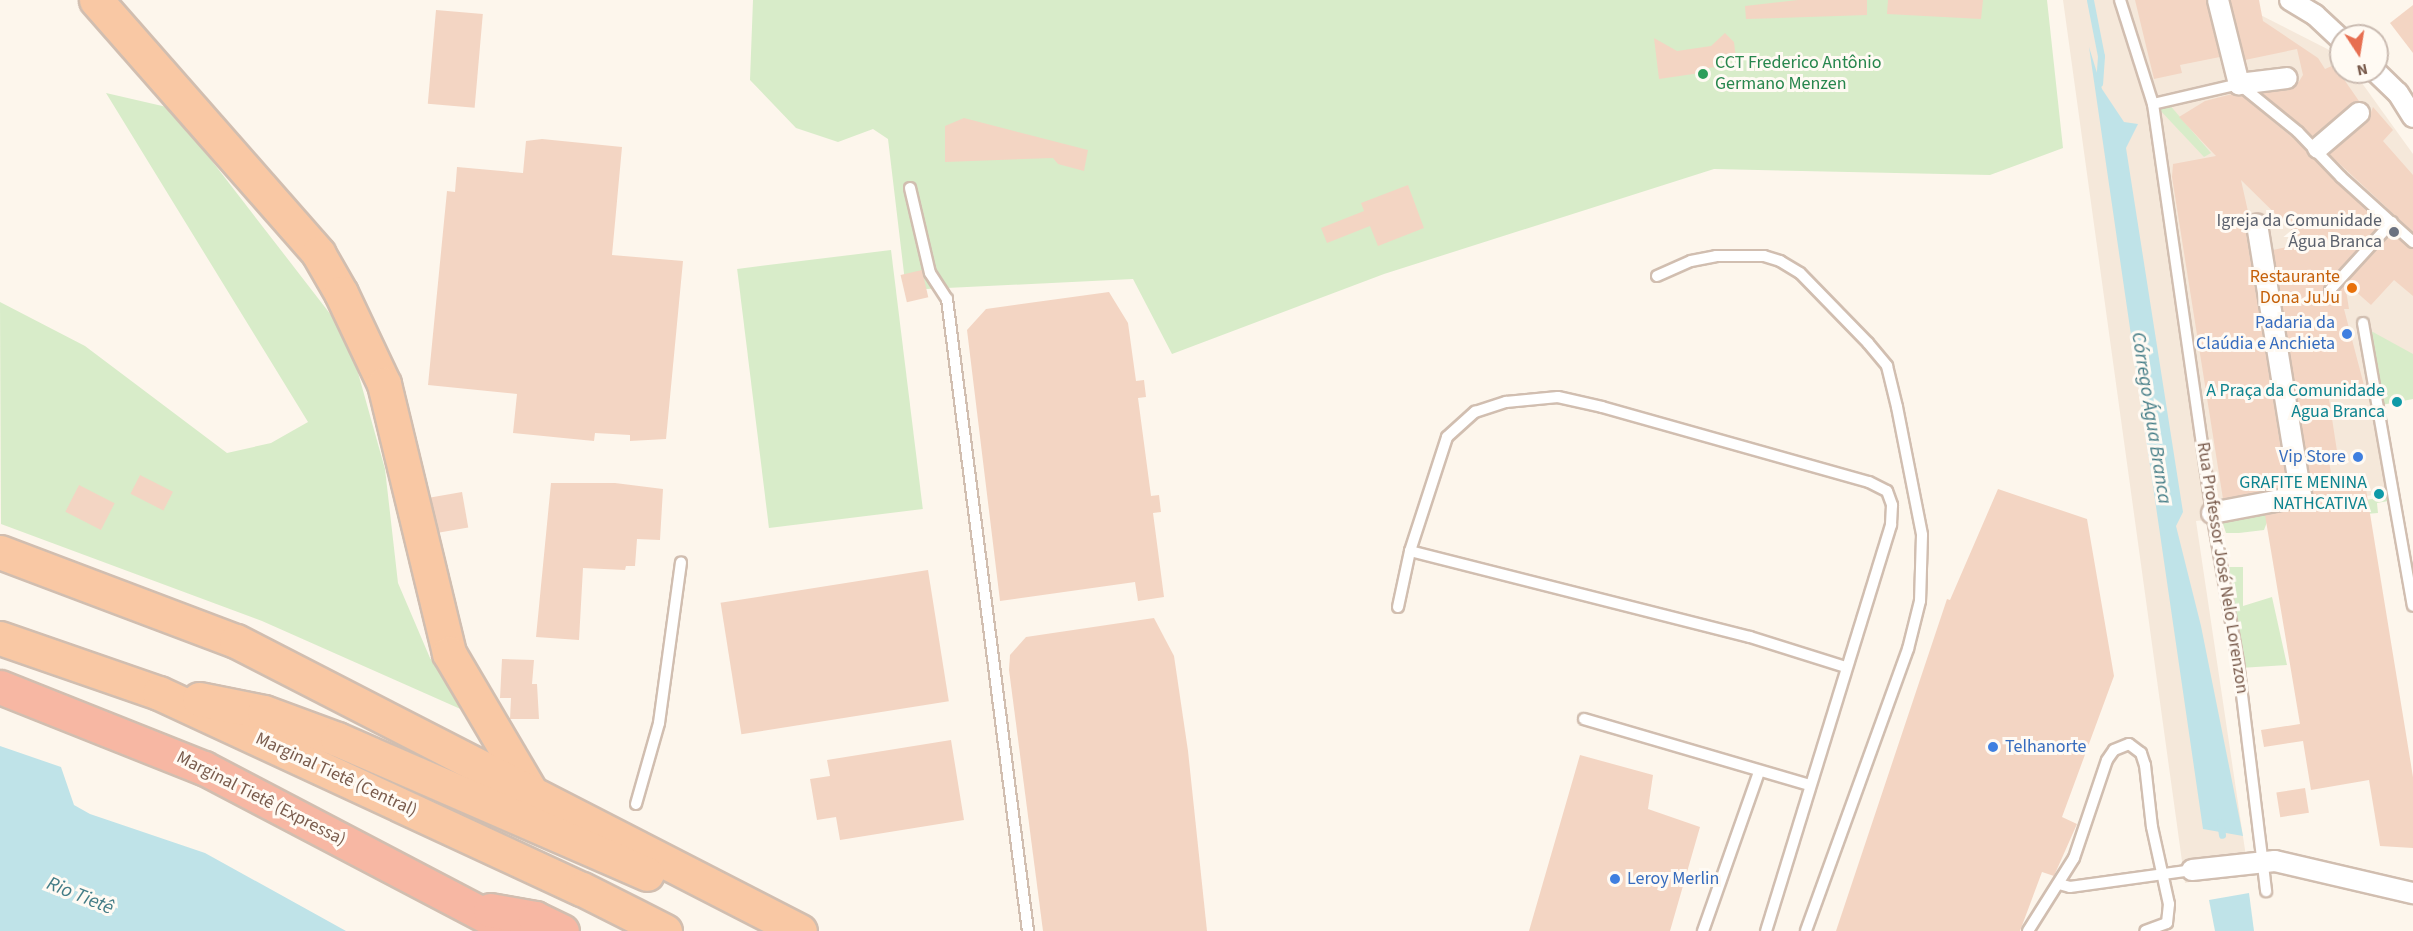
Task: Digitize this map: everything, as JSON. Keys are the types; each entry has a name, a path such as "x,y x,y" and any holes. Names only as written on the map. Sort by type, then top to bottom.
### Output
{"highway":[{"path":"96,0 318,253 341,293 384,384 448,653 529,789"},
{"path":"0,552 236,641 529,789 800,931"},
{"name":"Marginal Tietê (Central)","path":"0,638 159,693 582,889 665,931"},
{"name":"Marginal Tietê (Expressa)","path":"0,687 204,768 514,931"},
{"path":"159,693 264,712 338,739 449,785 768,931"},
{"path":"467,907 535,918 562,931"}],"street":[{"path":"2218,0 2239,84 2287,78"},
{"path":"2290,0 2315,15 2329,28"},
{"path":"2389,84 2398,93 2413,117"},
{"path":"2318,148 2359,113"},
{"path":"2212,513 2301,496 2257,225"},
{"path":"2192,870 2263,861 2413,893"}],"lane":[{"name":"Rua Professor José Nelo Lorenzon","path":"2120,0 2153,104 2212,513 2238,662 2266,891"},
{"path":"2153,104 2239,84 2298,132 2413,242"},
{"path":"910,188 930,273 947,299 1029,931"},
{"path":"2330,290 2392,222"},
{"path":"1657,276 1691,261 1716,256 1764,256 1780,261 1800,273 1881,358 1887,366 1897,407 1922,535 1920,601 1908,650 1806,931"},
{"path":"2363,323 2413,606"},
{"path":"1398,607 1410,551 1447,437 1475,412 1506,402 1558,397 1602,407 1861,480 1887,491 1892,505 1891,525 1809,785 1766,931"},
{"path":"1410,551 1750,637 1846,667"},
{"path":"636,804 658,723 681,562"},
{"path":"1584,720 1809,785"},
{"path":"2028,931 2043,903 2059,884 2074,858 2108,760 2114,750 2129,744 2140,753 2145,765 2152,827 2164,873 2170,915 2167,923 2145,931"},
{"path":"1703,931 1759,772"},
{"path":"2059,884 2070,887 2192,870"}],"shaded area":[{"path":"2063,0 2231,0 2329,50 2329,84 2363,84 2413,154 2413,394 2363,355 2386,493 2316,504 2309,515 2297,509 2196,521 2248,870 2185,883"}],"green space":[{"path":"753,0 2047,0 2063,148 1990,175 1714,169 1384,274 1172,354 1133,279 906,290 888,139 873,129 838,142 796,128 750,80"},
{"path":"106,93 171,108 348,337 385,469 398,583 430,658 465,711 262,621 1,524 0,302 85,346 227,453 271,443 308,422"},
{"path":"2168,103 2211,153 2204,157 2158,108"},
{"path":"891,250 923,509 769,528 737,269"},
{"path":"2362,326 2413,354 2413,399 2371,407"},
{"path":"2394,495 2394,500 2377,503 2378,513 2267,522 2264,530 2239,533 2226,533 2222,521 2303,498 2320,508"},
{"path":"2225,567 2243,567 2243,606 2272,597 2287,665 2240,668"}],"water":[{"path":"2089,47 2102,89 2124,122 2138,124 2126,148 2183,512 2176,526 2201,626 2243,836 2203,829"},
{"name":"Rio Tietê","path":"0,746 61,767 74,805 90,814 205,853 346,931 0,931"},
{"path":"2249,893 2254,931 2215,931 2209,900"}],"building":[{"path":"1798,0 1867,0 1867,15 1746,19 1745,6"},
{"path":"1888,0 1983,0 1981,19 1887,14"},
{"path":"2135,0 2206,0 2220,57 2180,65 2182,73 2154,79"},
{"path":"2230,0 2259,0 2263,21 2318,58 2325,69 2329,67 2329,84 2347,84 2359,101 2313,137 2262,93 2289,90 2298,83 2303,75 2297,49 2245,60"},
{"path":"2413,5 2413,53 2390,23"},
{"path":"436,10 483,14 475,108 428,104"},
{"path":"1725,33 1734,42 1736,59 1715,61 1716,67 1700,69 1700,73 1659,79 1654,38 1677,51 1711,46"},
{"path":"2232,94 2242,96 2293,138 2381,223 2323,288 2325,295 2332,297 2345,284 2349,309 2344,309 2366,393 2329,399 2337,451 2328,453 2333,488 2365,483 2413,777 2413,848 2380,846 2369,780 2311,790 2303,741 2264,747 2261,730 2300,724 2265,515 2304,508 2312,500 2273,250 2305,243 2241,180 2249,216 2245,227 2287,486 2223,499 2172,177 2173,164 2216,156 2179,117 2205,101"},
{"path":"2373,107 2393,130 2383,141 2413,175 2413,232 2329,154 2367,122"},
{"path":"964,118 1088,150 1084,171 1058,164 1053,158 945,162 945,126"},
{"path":"542,139 622,147 612,255 683,261 666,439 630,441 630,435 595,433 594,441 513,433 517,394 428,385 447,191 455,192 457,167 523,173 526,141"},
{"path":"1408,185 1424,228 1378,246 1370,226 1327,243 1321,228 1364,211 1361,203"},
{"path":"2392,233 2413,249 2413,296 2394,280 2371,305 2346,283"},
{"path":"922,270 928,297 907,302 901,275"},
{"path":"1109,292 1128,323 1136,381 1144,380 1146,397 1138,398 1151,496 1159,495 1161,512 1153,513 1164,597 1138,601 1135,582 1000,601 967,330 986,309"},
{"path":"140,475 173,492 163,511 130,494"},
{"path":"551,483 615,483 663,489 660,540 637,539 635,566 626,566 625,570 583,568 579,640 536,637"},
{"path":"79,485 115,503 101,530 65,512"},
{"name":"Telhanorte","path":"1998,489 2087,519 2114,676 2062,817 2077,824 2054,876 2042,872 2020,931 1836,931 1947,599 1950,600"},
{"path":"462,492 468,527 437,533 430,498"},
{"path":"928,570 949,701 741,734 721,603"},
{"path":"1154,618 1174,656 1188,751 1207,931 1043,931 1009,670 1010,655 1026,637"},
{"path":"502,659 534,660 532,684 537,684 539,719 510,719 511,698 500,698"},
{"path":"951,740 964,820 840,840 836,817 817,820 810,779 830,776 827,760"},
{"name":"Leroy Merlin","path":"1580,755 1653,775 1648,809 1700,827 1670,931 1529,931"},
{"path":"2305,788 2309,813 2280,817 2276,793"}],"waterway":[{"name":"Córrego Água Branca","path":"2090,0 2101,56 2099,83"},
{"name":"Córrego Água Branca","path":"2220,822 2222,835"}],"place":[{"name":"CCT Frederico Antônio Germano Menzen","path":"1703,74"},
{"name":"Igreja da Comunidade Água Branca","path":"2394,232"},
{"name":"Restaurante Dona JuJu","path":"2352,288"},
{"name":"Padaria da Claúdia e Anchieta","path":"2347,334"},
{"name":"A Praça da Comunidade Agua Branca","path":"2397,402"},
{"name":"Vip Store","path":"2358,457"},
{"name":"GRAFITE MENINA NATHCATIVA","path":"2379,494"},
{"name":"Telhanorte","path":"1993,747"},
{"name":"Leroy Merlin","path":"1615,879"}]}
